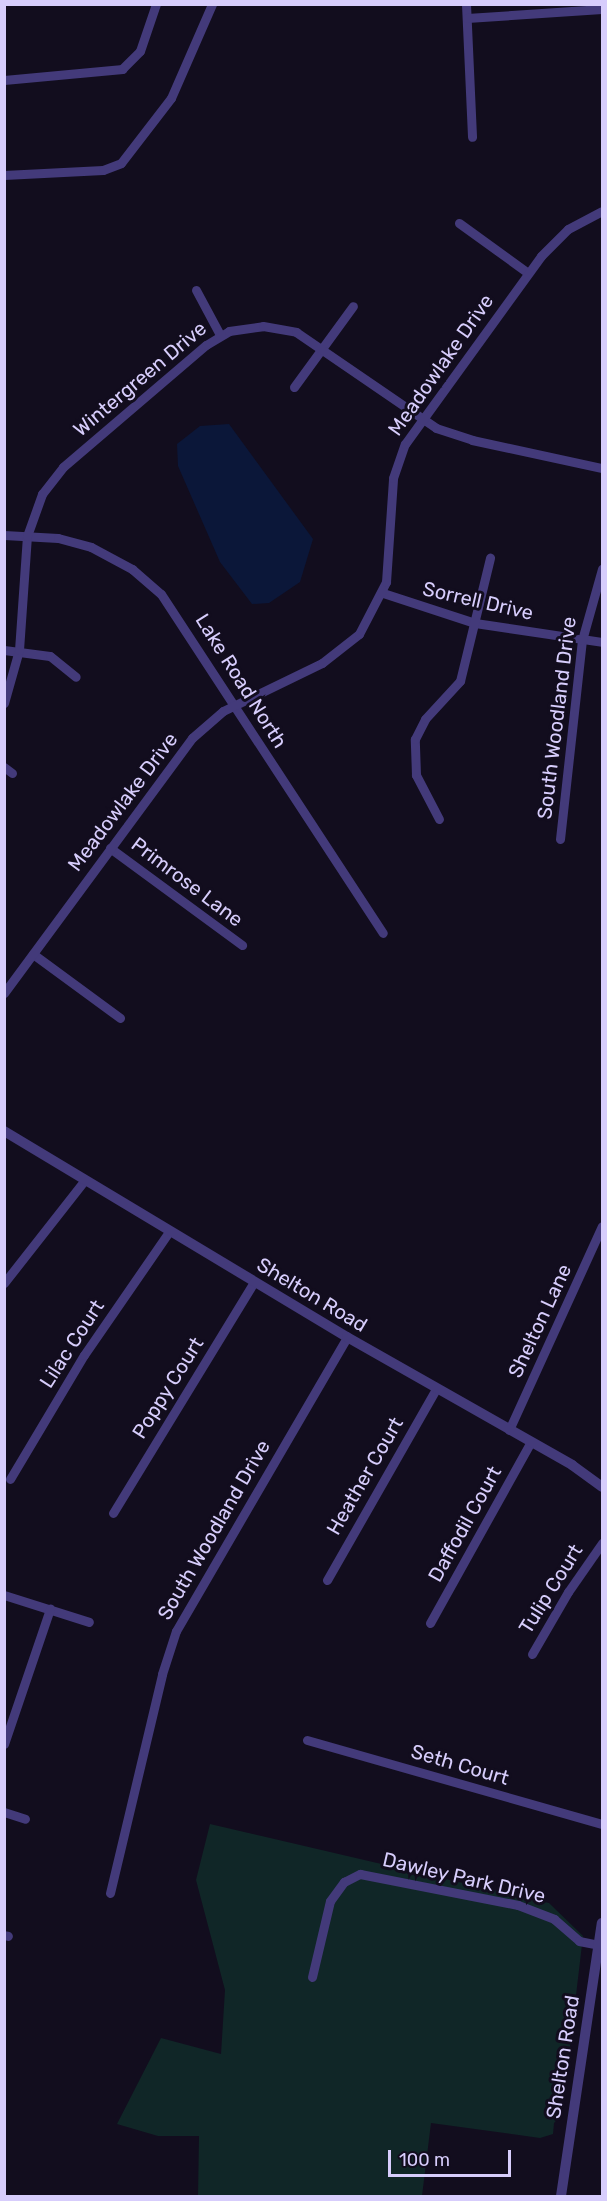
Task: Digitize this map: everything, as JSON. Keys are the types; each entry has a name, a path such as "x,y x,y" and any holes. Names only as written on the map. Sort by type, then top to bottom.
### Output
{"street":[{"path":"4,80 122,69 140,51 156,4"},
{"path":"4,175 103,170 121,163 171,98 212,4"},
{"path":"466,4 472,137"},
{"path":"467,18 603,9"},
{"name":"Meadowlake Drive","path":"4,993 182,749 233,706 337,654 359,634 382,593 390,543 393,478 400,455 422,420 555,239 603,211"},
{"path":"459,223 528,273"},
{"path":"196,290 220,335"},
{"path":"294,387 353,306"},
{"name":"Wintergreen Drive","path":"4,704 20,650 27,536 35,507 56,475 220,335 250,326 274,327 296,332 322,347 422,420 472,440 603,468"},
{"name":"Lake Road North","path":"4,535 27,536 91,547 147,580 178,615 233,706 383,933"},
{"path":"439,819 416,775 415,739 425,720 460,681 490,558"},
{"name":"South Woodland Drive","path":"560,839 582,640 603,569"},
{"name":"Sorrell Drive","path":"382,593 475,623 603,642"},
{"path":"4,650 20,650 50,656 76,676"},
{"name":"Primrose Lane","path":"110,848 242,945"},
{"path":"33,954 120,1018"},
{"name":"Shelton Road","path":"4,1131 169,1232 603,1487"},
{"path":"4,1283 84,1180"},
{"name":"Shelton Lane","path":"509,1430 603,1226"},
{"name":"Lilac Court","path":"10,1479 84,1354 169,1232"},
{"name":"Poppy Court","path":"113,1513 254,1282"},
{"name":"South Woodland Drive","path":"110,1893 162,1674 176,1631 346,1337"},
{"name":"Heather Court","path":"327,1580 436,1389"},
{"name":"Daffodil Court","path":"430,1623 530,1443"},
{"name":"Tulip Court","path":"532,1654 579,1574 603,1543"},
{"path":"4,1595 89,1622"},
{"path":"4,1744 50,1609"},
{"name":"Seth Court","path":"307,1740 603,1824"},
{"path":"4,1812 25,1818"},
{"name":"Dawley Park Drive","path":"312,1977 330,1901 344,1882 360,1874 518,1905 554,1919 579,1941 599,1945"},
{"name":"Shelton Road","path":"561,2196 603,1923"}],"green space":[{"path":"210,1824 549,1903 583,1936 562,2114 554,2123 553,2134 540,2138 431,2123 422,2196 198,2196 199,2136 158,2136 117,2124 161,2038 221,2054 225,1990 196,1880"}],"water":[{"path":"229,424 313,539 300,582 269,603 252,604 220,562 178,466 177,444 200,426"}]}
